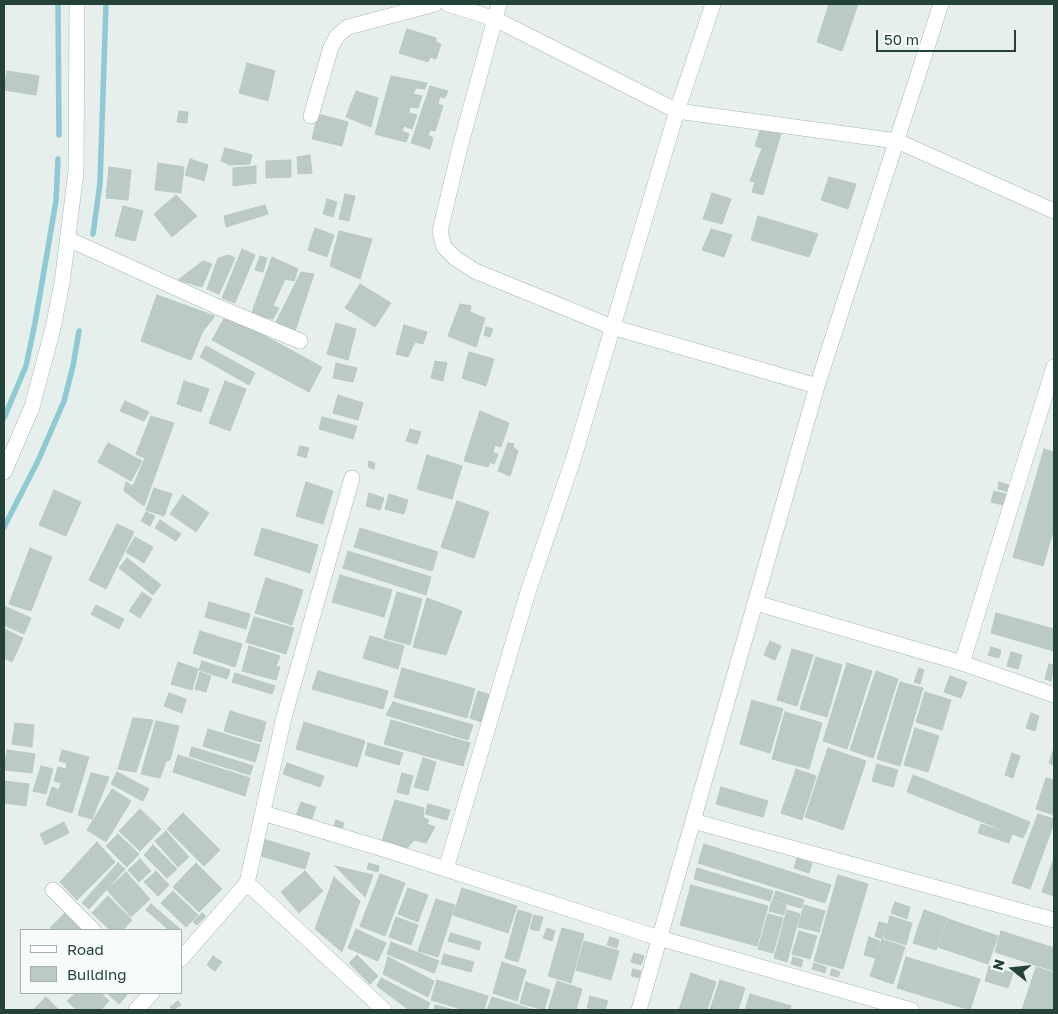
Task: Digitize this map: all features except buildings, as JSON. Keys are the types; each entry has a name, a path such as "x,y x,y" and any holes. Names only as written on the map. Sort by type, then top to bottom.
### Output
{"street":[{"path":"4,472 32,407 53,328 68,239 76,172 77,4"},
{"path":"311,116 331,47 337,36 348,27 435,4"},
{"path":"448,4 494,18 677,111 897,141 1054,211"},
{"path":"499,4 460,147 440,230 444,247 455,258 475,271 612,327 817,386"},
{"path":"446,869 528,592 574,456 677,111 713,4"},
{"path":"639,1010 817,386 941,4"},
{"path":"68,239 218,307 300,341"},
{"path":"962,664 1048,410 1054,367"},
{"path":"182,958 247,883 284,717 352,478"},
{"path":"756,603 962,664 1054,695"},
{"path":"263,813 446,869 659,938 911,1010"},
{"path":"693,821 1054,920"},
{"path":"247,883 384,1010"},
{"path":"53,890 92,929"},
{"path":"136,1010 151,994"}],"waterway":[{"path":"58,4 59,135"},
{"path":"93,234 100,183 106,4"},
{"path":"4,418 26,366 35,323 56,201 58,159"},
{"path":"4,527 38,461 64,401 79,331"}]}
